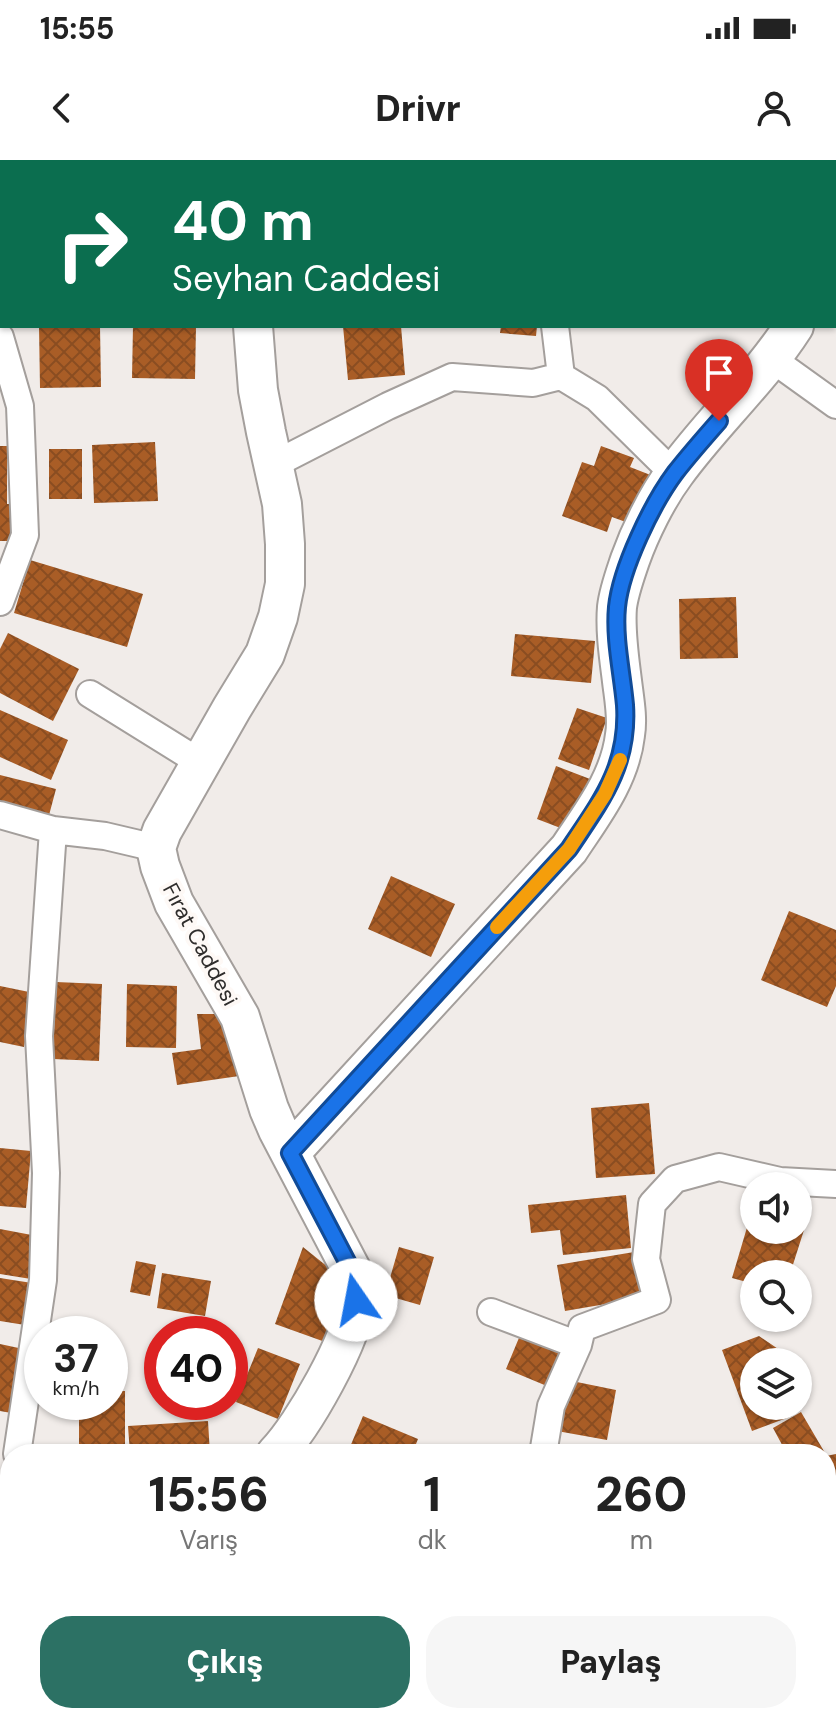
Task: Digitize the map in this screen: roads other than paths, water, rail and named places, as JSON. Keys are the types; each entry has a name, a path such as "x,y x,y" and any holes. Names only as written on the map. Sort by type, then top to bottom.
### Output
{"street":[{"path":"0,815 53,830 105,836 156,848 162,831 265,654 285,584 285,544 282,504 258,390 253,328"},
{"path":"555,328 561,376"},
{"path":"290,1153 569,849 605,794 626,734 617,607 631,557 674,474 772,359 793,328"},
{"path":"0,337 20,406 25,535 0,602"},
{"path":"772,359 836,405"},
{"path":"273,465 452,377 533,383 561,376 597,398 674,474"},
{"path":"90,694 201,763"},
{"path":"18,1444 43,1280 46,1173 39,1036 53,830"},
{"name":"Fırat Caddesi","path":"156,848 174,903 240,1017 269,1109 354,1275 356,1300 335,1361 299,1425 284,1444"},
{"path":"545,1444 551,1406 578,1345 582,1328 657,1300 646,1259 652,1204 675,1179 719,1167 780,1181 836,1184"},
{"path":"491,1312 578,1345"}]}
